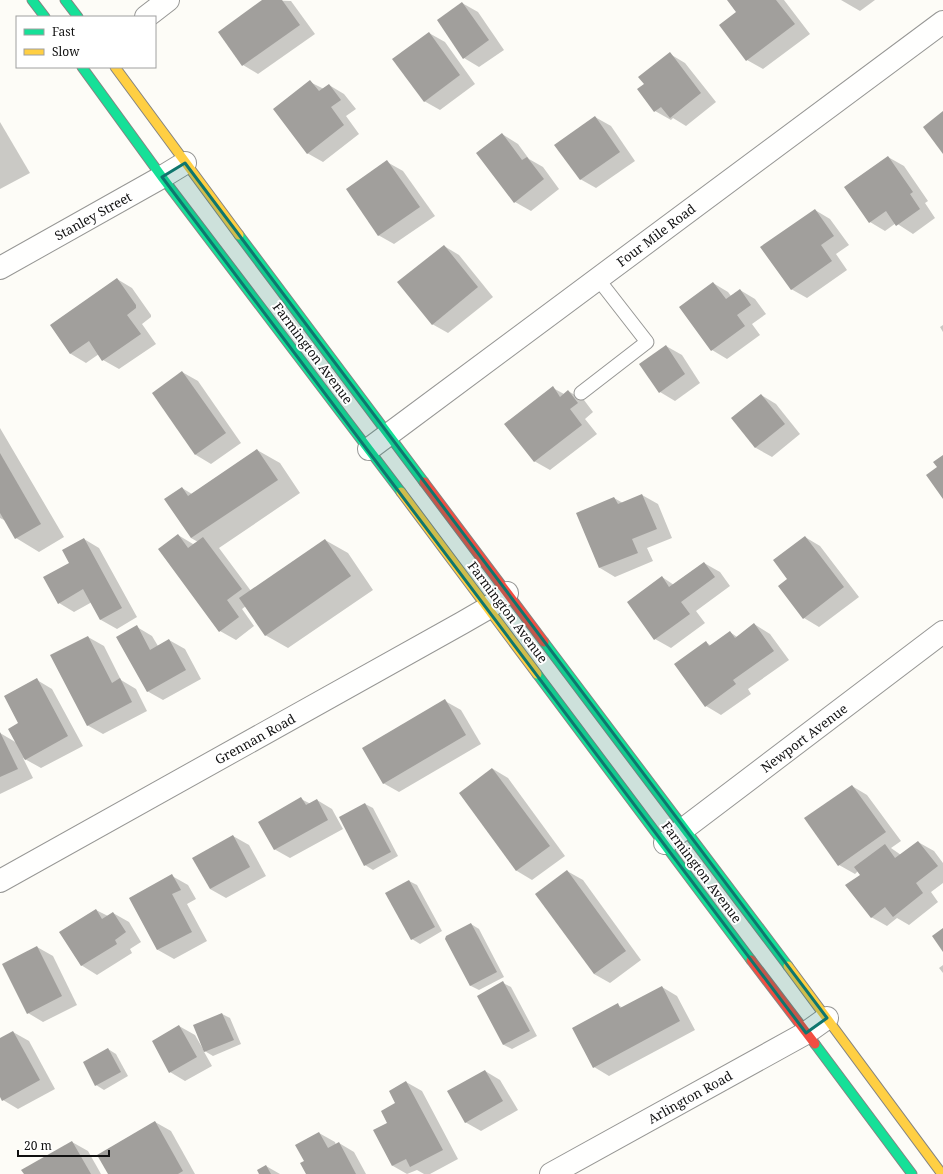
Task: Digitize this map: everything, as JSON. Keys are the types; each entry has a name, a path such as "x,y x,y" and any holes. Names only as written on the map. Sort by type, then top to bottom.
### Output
{"main road":[{"path":"32,0 44,16"},
{"path":"65,0 77,16"},
{"name":"Farmington Avenue","path":"83,68 162,177 370,449 912,1174"},
{"name":"Farmington Avenue","path":"116,68 185,163 942,1174"}],"street":[{"path":"147,16 168,0"},
{"name":"Four Mile Road","path":"370,449 943,22"},
{"name":"Stanley Street","path":"0,268 185,163"},
{"name":"Grennan Road","path":"0,881 488,608 507,593"},
{"name":"Newport Avenue","path":"665,843 943,632"},
{"name":"Arlington Road","path":"552,1174 806,1033 826,1018"}],"lane":[{"path":"581,393 647,342 598,279"}],"highlighted area":[{"path":"185,163 827,1018 806,1033 162,177"}],"building":[{"path":"262,0 282,0 300,25 242,66 218,32"},
{"path":"727,0 776,0 795,24 746,61 719,25 736,12"},
{"path":"462,2 489,40 463,59 437,20"},
{"path":"429,32 460,75 424,102 392,59"},
{"path":"670,52 701,93 670,118 661,107 654,112 637,89 644,84 638,77"},
{"path":"310,80 319,91 329,84 341,100 331,107 344,125 307,154 273,109"},
{"path":"943,111 943,154 923,127"},
{"path":"595,116 620,152 580,180 554,145"},
{"path":"502,133 522,160 527,157 544,179 514,203 476,153"},
{"path":"888,156 913,192 910,194 920,209 896,226 886,211 869,223 844,187"},
{"path":"387,160 420,207 378,236 346,189"},
{"path":"815,209 834,236 821,245 832,261 791,290 760,247"},
{"path":"444,245 478,287 432,325 397,282"},
{"path":"117,278 136,305 136,308 127,315 141,334 102,361 89,341 70,354 50,325"},
{"path":"713,282 726,299 740,289 751,305 737,315 745,326 711,351 679,307"},
{"path":"666,345 685,374 659,393 639,364"},
{"path":"182,371 226,433 195,455 152,393"},
{"path":"553,386 560,397 568,390 578,403 570,409 582,425 534,462 504,424"},
{"path":"761,394 785,424 755,448 731,418"},
{"path":"257,449 278,480 191,538 164,499 182,487 188,496"},
{"path":"0,453 41,524 15,539 0,513"},
{"path":"943,455 943,499 926,475 937,467 933,462"},
{"path":"642,494 657,529 632,539 638,553 599,568 576,513 614,497 618,504"},
{"path":"178,534 188,548 203,537 242,589 227,600 239,617 219,632 158,549"},
{"path":"805,536 844,587 803,619 778,586 787,579 773,560"},
{"path":"84,538 122,608 100,620 83,589 58,604 43,577 69,563 62,550"},
{"path":"325,539 351,576 265,636 239,598"},
{"path":"704,562 715,577 681,602 690,614 654,640 627,602 662,576 669,587"},
{"path":"754,623 774,651 733,680 736,684 705,707 674,664 706,641 709,646 730,631 735,638"},
{"path":"137,625 150,650 169,639 186,670 147,692 116,637"},
{"path":"88,636 112,683 120,678 132,702 87,726 50,655"},
{"path":"37,678 68,736 25,760 8,729 18,723 4,696"},
{"path":"445,699 466,735 383,784 362,748"},
{"path":"0,732 18,769 0,777"},
{"path":"492,768 550,846 516,871 459,793"},
{"path":"852,785 886,832 838,866 804,818"},
{"path":"301,797 306,805 317,799 328,820 274,850 258,822"},
{"path":"365,803 391,852 364,866 339,817"},
{"path":"233,835 250,867 210,889 192,858"},
{"path":"918,841 938,866 916,883 923,893 893,917 885,907 871,918 845,885 860,875 854,867 885,844 895,858"},
{"path":"567,870 626,951 594,974 535,894"},
{"path":"172,874 181,890 172,894 192,932 157,950 129,898"},
{"path":"409,880 435,927 411,940 385,893"},
{"path":"96,909 102,919 113,912 126,932 115,940 117,944 81,966 59,932"},
{"path":"471,923 497,972 470,986 445,939 446,936"},
{"path":"943,928 943,952 932,936"},
{"path":"37,946 62,996 27,1014 2,964"},
{"path":"503,981 530,1031 503,1045 477,996"},
{"path":"662,986 680,1021 593,1068 572,1028 618,1003 620,1008"},
{"path":"222,1013 234,1040 204,1052 193,1025"},
{"path":"179,1025 197,1057 169,1073 152,1041"},
{"path":"13,1031 40,1080 2,1101 0,1097 0,1038"},
{"path":"108,1048 121,1072 95,1086 83,1062"},
{"path":"485,1070 503,1101 465,1123 447,1091"},
{"path":"406,1081 443,1150 410,1167 406,1159 392,1166 373,1130 387,1123 381,1111 395,1103 389,1091"},
{"path":"155,1121 183,1171 178,1174 108,1174 97,1155"},
{"path":"319,1132 328,1148 339,1142 356,1174 306,1174 300,1163 304,1161 295,1145"},
{"path":"72,1141 91,1174 24,1174 21,1170"},
{"path":"266,1165 271,1174 259,1174 257,1170"}],"traffic: fast":[{"path":"32,0 44,16"},
{"path":"65,0 77,16"},
{"path":"83,68 162,177 401,492"},
{"path":"239,235 424,482"},
{"path":"544,642 788,966"},
{"path":"537,674 751,960"},
{"path":"815,1044 912,1174"}],"traffic: slow":[{"path":"116,68 239,235"},
{"path":"401,492 537,674"},
{"path":"788,966 942,1174"}],"traffic: jam":[{"path":"424,482 544,642"},
{"path":"751,960 815,1044"}]}
